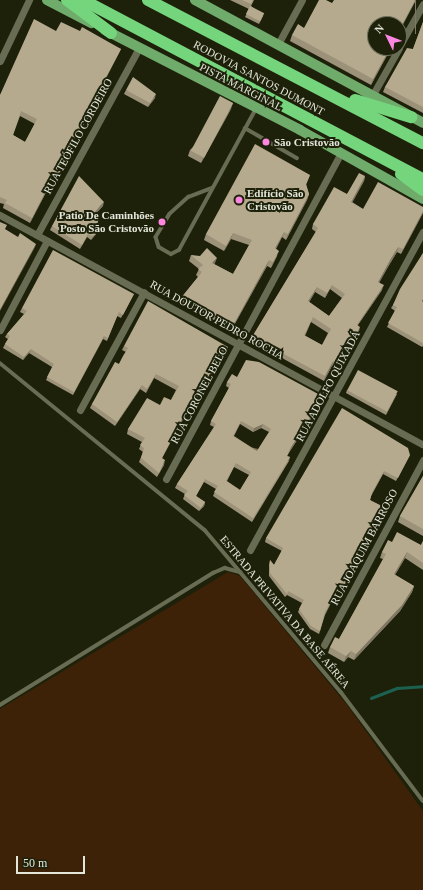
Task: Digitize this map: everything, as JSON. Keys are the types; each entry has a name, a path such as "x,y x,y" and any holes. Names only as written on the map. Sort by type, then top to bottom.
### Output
{"highway":[{"path":"67,0 111,33"},
{"name":"RODOVIA SANTOS DUMONT","path":"83,0 423,179"},
{"name":"RODOVIA SANTOS DUMONT","path":"148,0 330,93 423,143"},
{"path":"330,93 412,117"},
{"path":"368,149 423,190"}],"main road":[{"name":"PISTA MARGINAL","path":"47,0 341,152 423,199"},
{"path":"195,0 423,123"}],"street":[{"path":"0,61 29,0"},
{"path":"278,44 302,0"},
{"path":"407,33 423,4"},
{"name":"RUA TEÓFILO CORDEIRO","path":"37,235 139,48"},
{"path":"372,96 394,56"},
{"name":"RUA CORONEL BELO","path":"166,479 341,152"},
{"name":"RUA DOUTOR PEDRO ROCHA","path":"0,215 423,444"},
{"name":"RUA ADOLFO QUIXADÁ","path":"250,550 423,232"},
{"path":"0,330 47,241"},
{"path":"80,410 144,292"},
{"name":"RUA JOAQUIM BARROSO","path":"324,645 423,460"}],"lane":[{"path":"213,188 189,197 170,214 156,237 159,247 171,254 179,250 213,188 245,128 256,109"},
{"path":"245,128 297,158"},
{"name":"ESTRADA PRIVATIVA DA BASE AÉREA","path":"0,363 205,530 245,574 423,801"},
{"path":"0,704 213,573 235,568 245,574"}],"shaded area":[{"path":"228,572 240,576 347,705 423,811 423,890 0,890 0,709"}],"building":[{"path":"242,0 253,0 251,4"},
{"path":"319,0 326,0 332,3 334,0 415,0 406,16 367,16 367,56 386,56 373,79 292,35 298,24 304,28"},
{"path":"250,6 264,13 260,21 246,14"},
{"path":"34,19 56,31 61,22 80,31 82,27 121,49 101,87 106,89 75,136 58,178 54,175 32,218 5,203 7,200 0,197 0,95","holes":["21,111 37,119 25,142 13,135"]},
{"path":"423,22 423,107 385,87 402,56 407,56 407,48 413,49"},
{"path":"133,77 156,94 150,103 126,90"},
{"path":"220,96 233,103 204,158 191,151"},
{"path":"255,144 310,175 306,184 309,194 288,234 284,232 275,248 279,251 273,262 269,260 235,322 230,324 199,304 197,306 181,298 202,272 198,269 203,265 191,255 200,256 207,248 217,258 212,263 233,274 252,240 233,233 226,246 206,234"},
{"path":"359,173 365,176 351,202 363,209 378,182 423,207 423,211 403,249 398,247 378,282 384,285 357,325 360,327 352,343 348,340 336,363 333,361 325,376 252,337 318,228 313,224 334,187 347,194","holes":["332,285 345,294 329,316 308,301 317,287 327,293","313,317 331,329 322,345 304,335"]},
{"path":"79,176 104,202 92,215 99,219 95,228 99,230 93,236 88,234 82,245 52,226"},
{"path":"0,222 7,225 5,229 18,237 20,233 36,244 0,310"},
{"path":"53,250 134,294 123,315 119,312 108,338 104,336 74,392 47,377 54,364 31,349 24,357 5,344 10,336 7,334 27,311 22,308"},
{"path":"423,253 423,343 388,323 397,307 393,305 400,289"},
{"path":"148,301 228,347 183,417 162,458 165,460 159,473 141,458 144,448 140,445 145,438 128,429 147,398 160,405 164,397 171,400 179,386 156,374 147,389 142,385 117,422 92,404 115,362 119,364 128,348 124,346"},
{"path":"246,360 259,362 320,395 314,406 317,407 291,447 287,456 290,457 253,518 214,492 218,486 205,479 196,496 205,502 201,508 184,495 188,491 177,484 216,424 211,421 231,384 227,382 232,374 237,377","holes":["241,421 254,428 263,424 271,429 257,451 233,436","236,463 251,472 240,490 226,481"]},
{"path":"358,370 398,391 387,411 347,390"},
{"path":"342,408 408,448 410,455 398,478 384,471 372,493 370,500 382,506 358,557 343,580 347,582 342,590 338,588 325,612 320,631 311,626 299,609 304,600 288,591 287,594 270,573 270,560 274,565 283,548 266,538"},
{"path":"423,476 423,529 400,516"},
{"path":"397,532 421,545 423,541 423,563 407,552 394,574 414,586 402,605 360,650 356,654 351,651 346,656 330,647 335,637 339,639 386,554 382,552 388,540 392,542"}],"waterway":[{"path":"371,698 397,688 423,686"}],"place":[{"name":"São Cristovão","path":"266,142"},
{"name":"Edifício São Cristovão","path":"239,200"},
{"name":"Patio De Caminhões Posto São Cristovão","path":"162,222"}]}
